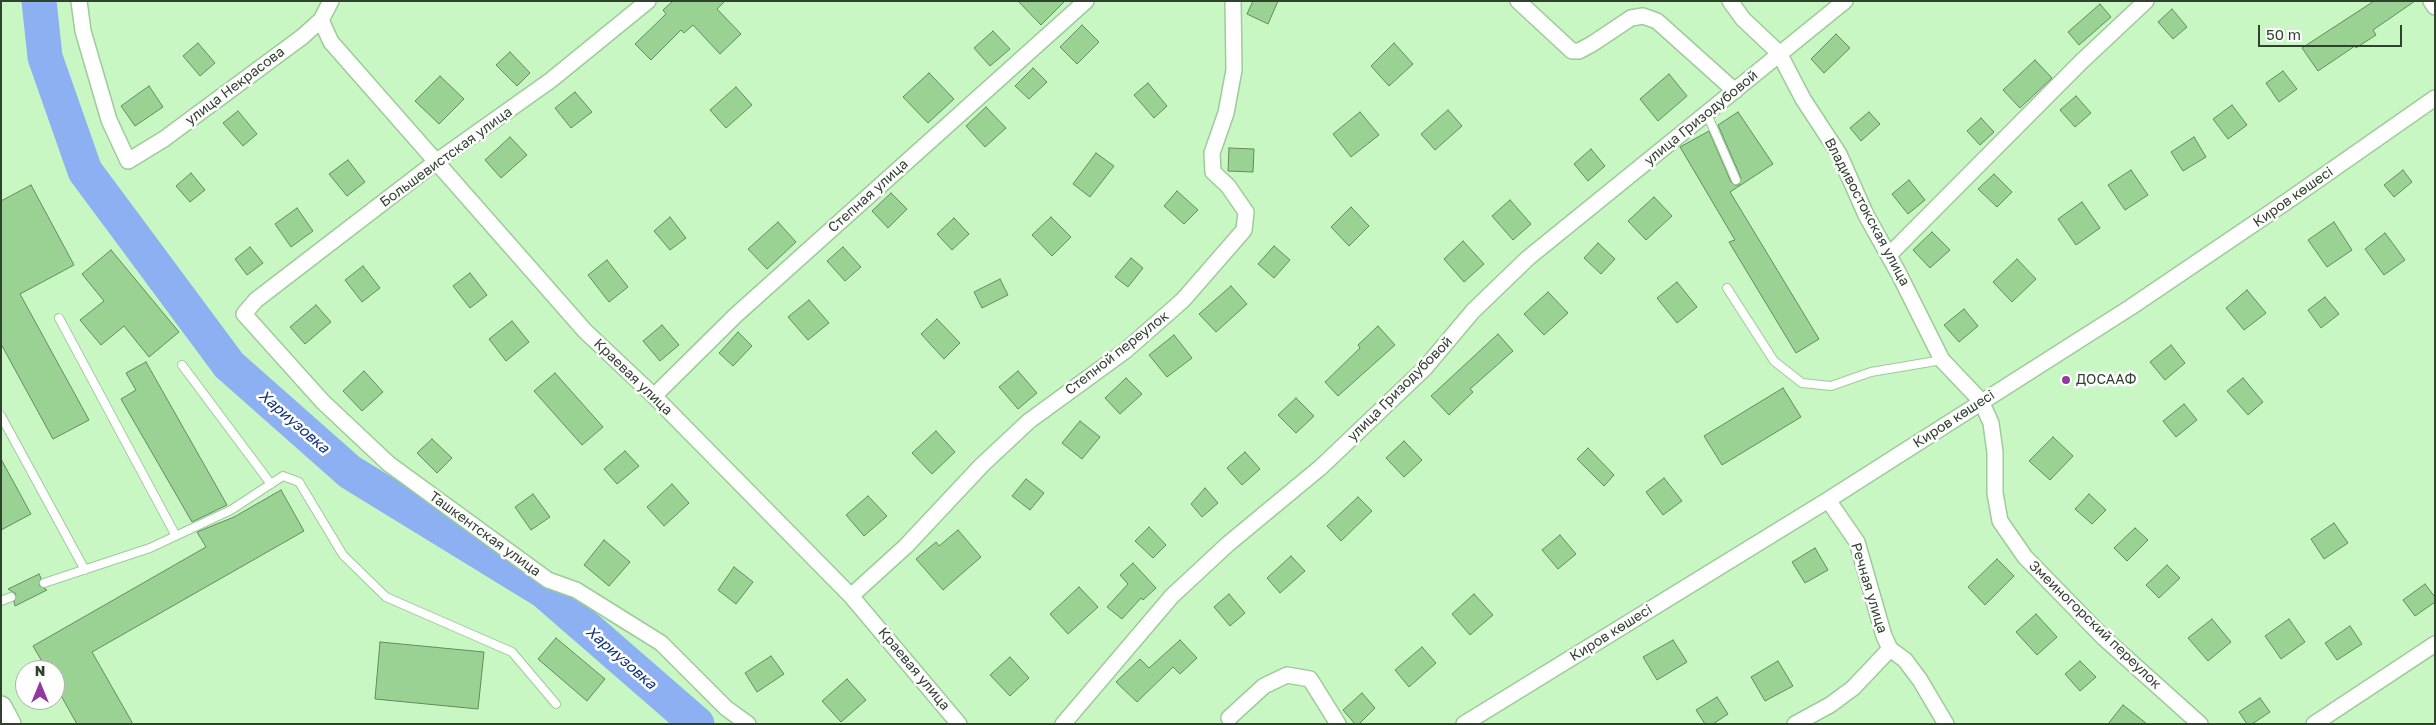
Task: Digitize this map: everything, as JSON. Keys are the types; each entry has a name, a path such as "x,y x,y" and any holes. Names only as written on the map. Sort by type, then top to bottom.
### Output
{"street":[{"name":"улица Некрасова","path":"79,1 83,31 109,120 128,161 164,139 302,37 321,20 331,1"},
{"name":"Большевистская улица","path":"244,314 256,300 437,161 551,80 648,1"},
{"name":"Степная улица","path":"654,396 736,315 1086,1"},
{"name":"Степной переулок","path":"851,596 906,546 982,466 1029,421 1125,351 1183,300 1244,230 1246,212 1228,186 1213,172 1212,153 1226,113 1234,70 1233,1"},
{"path":"1518,1 1572,51 1579,51 1592,44 1631,18 1643,16 1657,21 1735,92"},
{"name":"Владивостокская улица","path":"1730,1 1743,19 1779,53 1803,98 1839,154 1866,215 1889,255 1942,360 1981,401"},
{"name":"улица Гризодубовой","path":"1063,724 1172,596 1228,544 1328,460 1425,368 1473,311 1528,258 1845,1"},
{"path":"1889,255 2081,62 2146,1"},
{"path":"2431,1 2435,7"},
{"name":"Краевая улица","path":"321,20 331,42 585,331 654,396 851,596 959,724"},
{"name":"Киров көшесі","path":"1464,724 1828,500 2139,302 2435,98"},
{"name":"Ташкентская улица","path":"244,314 322,402 389,464 548,580 576,590 661,643 726,708 748,724"},
{"name":"Змеиногорский переулок","path":"1981,401 1991,423 1995,452 1995,493 2000,521 2024,557 2098,631 2200,724"},
{"name":"Речная улица","path":"1828,500 1857,542 1884,636 1890,649 1905,660 1920,680 1946,724"},
{"path":"2314,724 2435,644"},
{"path":"1795,724 1830,705 1853,688 1890,649"},
{"path":"1229,718 1264,686 1287,675 1310,679 1338,724"},
{"path":"1,707 10,724"}],"lane":[{"path":"1708,114 1736,180"},
{"path":"1727,288 1774,361 1802,383 1831,386 1870,372 1942,360"},
{"path":"59,318 176,536"},
{"path":"182,365 271,484"},
{"path":"1,416 85,570"},
{"path":"44,583 150,548 231,510 283,476 299,482 343,555 386,597 512,652 556,704"},
{"path":"1,601 11,597"}],"building":[{"path":"673,1 725,1 717,9 741,34 720,54 693,25 684,33 681,30 651,60 635,44 666,14 663,10"},
{"path":"1018,1 1065,1 1041,25"},
{"path":"1253,1 1278,1 1268,24 1247,14"},
{"path":"2374,1 2415,1 2373,30 2376,35 2356,48 2355,46 2318,71 2302,48"},
{"path":"2100,4 2111,17 2079,45 2068,32"},
{"path":"2172,9 2187,27 2173,39 2158,22"},
{"path":"1082,25 1099,42 1077,64 1060,47"},
{"path":"993,31 1010,49 990,66 974,48"},
{"path":"1836,34 1850,48 1824,73 1811,59"},
{"path":"198,43 215,63 200,76 183,56"},
{"path":"1394,43 1413,64 1389,86 1371,66"},
{"path":"510,52 530,73 517,86 496,65"},
{"path":"2035,60 2052,78 2020,108 2003,90"},
{"path":"1033,68 1047,82 1029,99 1015,86"},
{"path":"2283,71 2297,89 2279,102 2266,83"},
{"path":"929,73 954,99 928,123 903,97"},
{"path":"1669,74 1687,96 1658,121 1640,99"},
{"path":"440,76 464,99 439,124 415,101"},
{"path":"1148,83 1167,106 1154,118 1134,95"},
{"path":"149,86 163,107 135,126 121,106"},
{"path":"736,87 752,105 726,128 710,110"},
{"path":"575,92 592,112 571,128 555,108"},
{"path":"2076,96 2091,113 2075,127 2060,110"},
{"path":"2232,105 2247,125 2228,139 2213,119"},
{"path":"986,107 1006,128 985,147 966,126"},
{"path":"1448,110 1462,126 1435,150 1421,134"},
{"path":"238,111 257,134 243,146 223,123"},
{"path":"1360,112 1379,135 1351,157 1333,134"},
{"path":"1738,112 1773,164 1730,192 1819,339 1796,353 1729,242 1735,240 1680,147 1709,131 1731,182 1739,185 1741,178 1718,125"},
{"path":"1869,112 1880,124 1861,141 1850,128"},
{"path":"1981,118 1994,132 1980,145 1967,131"},
{"path":"510,137 527,155 501,178 485,160"},
{"path":"2194,137 2206,157 2183,171 2171,152"},
{"path":"1229,148 1254,149 1253,172 1228,171"},
{"path":"1591,149 1605,166 1588,181 1574,164"},
{"path":"1096,153 1114,166 1090,197 1073,184"},
{"path":"348,160 365,182 347,196 329,174"},
{"path":"2131,170 2148,195 2125,210 2108,185"},
{"path":"2403,170 2412,182 2394,197 2384,185"},
{"path":"191,173 205,190 190,202 176,186"},
{"path":"1994,174 2012,192 1997,207 1978,189"},
{"path":"1909,180 1925,200 1908,214 1892,194"},
{"path":"31,185 74,265 20,294 89,420 53,439 1,344 1,201"},
{"path":"1177,191 1198,210 1184,224 1164,206"},
{"path":"891,193 907,209 888,228 872,211"},
{"path":"1654,197 1672,216 1646,240 1628,221"},
{"path":"1510,200 1531,224 1513,240 1492,216"},
{"path":"2082,202 2100,228 2076,245 2058,219"},
{"path":"1351,207 1369,226 1349,246 1331,227"},
{"path":"297,208 313,231 291,247 275,224"},
{"path":"670,217 686,238 670,250 654,231"},
{"path":"1051,217 1071,237 1052,256 1032,235"},
{"path":"954,218 969,234 952,250 937,234"},
{"path":"778,222 796,242 767,269 748,249"},
{"path":"2334,222 2352,250 2327,267 2308,240"},
{"path":"1932,232 1950,250 1930,268 1913,250"},
{"path":"2385,233 2405,260 2384,275 2365,249"},
{"path":"1463,241 1484,264 1464,282 1444,259"},
{"path":"1598,243 1615,259 1601,274 1584,258"},
{"path":"1274,246 1290,260 1274,278 1258,264"},
{"path":"250,247 263,263 247,275 235,259"},
{"path":"843,247 861,267 845,281 827,261"},
{"path":"111,250 179,332 149,357 124,326 101,345 80,320 104,301 82,274"},
{"path":"1131,258 1143,268 1128,287 1115,277"},
{"path":"2017,259 2036,279 2012,302 1993,282"},
{"path":"607,260 628,287 609,302 588,275"},
{"path":"363,266 380,288 362,302 345,280"},
{"path":"470,273 487,295 470,308 453,286"},
{"path":"1000,279 1008,295 982,308 974,292"},
{"path":"1677,282 1697,307 1677,323 1657,298"},
{"path":"1231,286 1247,304 1216,332 1199,314"},
{"path":"2247,290 2266,313 2244,330 2226,308"},
{"path":"1548,292 1568,313 1544,335 1524,314"},
{"path":"2325,297 2339,314 2321,328 2308,310"},
{"path":"809,300 829,323 808,340 788,317"},
{"path":"316,305 331,322 305,344 290,327"},
{"path":"1964,309 1978,326 1959,342 1944,325"},
{"path":"937,319 960,343 944,359 921,334"},
{"path":"512,321 529,342 506,361 489,339"},
{"path":"662,325 679,345 660,361 643,341"},
{"path":"1378,326 1395,345 1338,396 1325,382 1360,348 1358,345"},
{"path":"738,332 752,346 733,366 719,353"},
{"path":"1498,334 1513,351 1470,389 1473,392 1449,415 1431,396"},
{"path":"1174,335 1192,358 1167,377 1149,355"},
{"path":"2171,345 2185,363 2165,380 2150,362"},
{"path":"146,362 227,505 192,522 121,399 136,390 126,373"},
{"path":"364,371 383,392 362,411 343,391"},
{"path":"1018,371 1037,393 1018,409 999,387"},
{"path":"555,373 603,427 582,445 534,391"},
{"path":"1126,378 1142,394 1120,414 1105,398"},
{"path":"2243,378 2263,402 2248,415 2227,391"},
{"path":"1783,388 1801,417 1722,465 1704,436"},
{"path":"1296,398 1314,416 1296,433 1278,415"},
{"path":"2184,404 2197,420 2176,437 2163,421"},
{"path":"1080,421 1100,437 1082,459 1062,443"},
{"path":"936,431 955,452 932,474 912,453"},
{"path":"2053,437 2073,456 2050,480 2029,461"},
{"path":"432,439 452,458 437,473 417,453"},
{"path":"1404,441 1422,460 1404,477 1386,458"},
{"path":"1588,448 1614,475 1604,486 1577,459"},
{"path":"625,451 639,466 617,484 604,469"},
{"path":"1245,452 1260,469 1242,485 1227,468"},
{"path":"1,459 31,514 1,530"},
{"path":"1664,478 1682,501 1663,515 1646,492"},
{"path":"1026,479 1044,493 1030,510 1012,496"},
{"path":"672,484 689,503 664,526 647,507"},
{"path":"1205,488 1218,503 1202,517 1191,504"},
{"path":"281,490 304,531 92,652 133,724 77,724 65,703 65,660 41,660 33,646 206,547 197,532 234,517"},
{"path":"533,494 550,517 531,530 515,507"},
{"path":"2089,494 2106,510 2092,524 2075,509"},
{"path":"868,496 887,516 864,536 846,515"},
{"path":"1358,497 1372,511 1341,541 1327,526"},
{"path":"2334,523 2348,543 2324,559 2311,539"},
{"path":"1149,527 1166,545 1153,558 1135,541"},
{"path":"2135,528 2148,540 2127,561 2114,548"},
{"path":"958,530 981,557 943,590 916,559 936,542 939,546"},
{"path":"1560,535 1576,554 1558,569 1542,550"},
{"path":"604,540 630,562 609,586 584,565"},
{"path":"1815,548 1828,570 1805,583 1792,562"},
{"path":"1291,556 1305,571 1280,593 1267,578"},
{"path":"1997,559 2014,576 1985,605 1968,587"},
{"path":"1133,563 1156,588 1143,600 1141,598 1122,619 1107,607 1128,584 1120,575"},
{"path":"2167,565 2180,578 2159,598 2146,585"},
{"path":"734,567 753,582 736,604 718,590"},
{"path":"39,574 41,578 39,585 47,590 15,606 16,594 8,589"},
{"path":"2425,584 2435,597 2435,602 2415,616 2403,600"},
{"path":"1079,587 1098,607 1068,634 1050,614"},
{"path":"1229,594 1245,613 1230,626 1214,607"},
{"path":"1474,594 1493,615 1470,635 1452,614"},
{"path":"2036,614 2057,637 2037,655 2016,632"},
{"path":"2212,619 2231,642 2208,661 2188,638"},
{"path":"2289,619 2305,642 2281,659 2265,636"},
{"path":"2350,626 2362,644 2337,660 2325,643"},
{"path":"556,638 605,679 587,701 538,659"},
{"path":"1180,640 1197,658 1180,674 1173,667 1137,702 1116,682 1140,659 1149,668"},
{"path":"1673,640 1687,662 1657,680 1643,657"},
{"path":"380,642 484,652 478,709 375,699"},
{"path":"1422,647 1436,663 1409,687 1395,670"},
{"path":"771,656 784,674 757,692 745,673"},
{"path":"1010,657 1029,678 1010,696 990,675"},
{"path":"1778,661 1793,686 1765,701 1751,677"},
{"path":"2080,661 2096,677 2080,691 2065,674"},
{"path":"847,679 866,700 841,722 822,701"},
{"path":"1362,693 1375,708 1359,724 1355,724 1343,710"},
{"path":"1717,697 1728,714 1713,724 1705,724 1696,710"},
{"path":"2260,698 2270,712 2252,724 2247,724 2239,712"},
{"path":"2123,705 2147,724 2108,724"}],"waterway":[{"name":"Хариузовка","path":"39,1 45,57 85,171 229,365 350,472 544,591 697,724"}],"place":[{"name":"ДОСААФ","path":"2066,380"}]}
